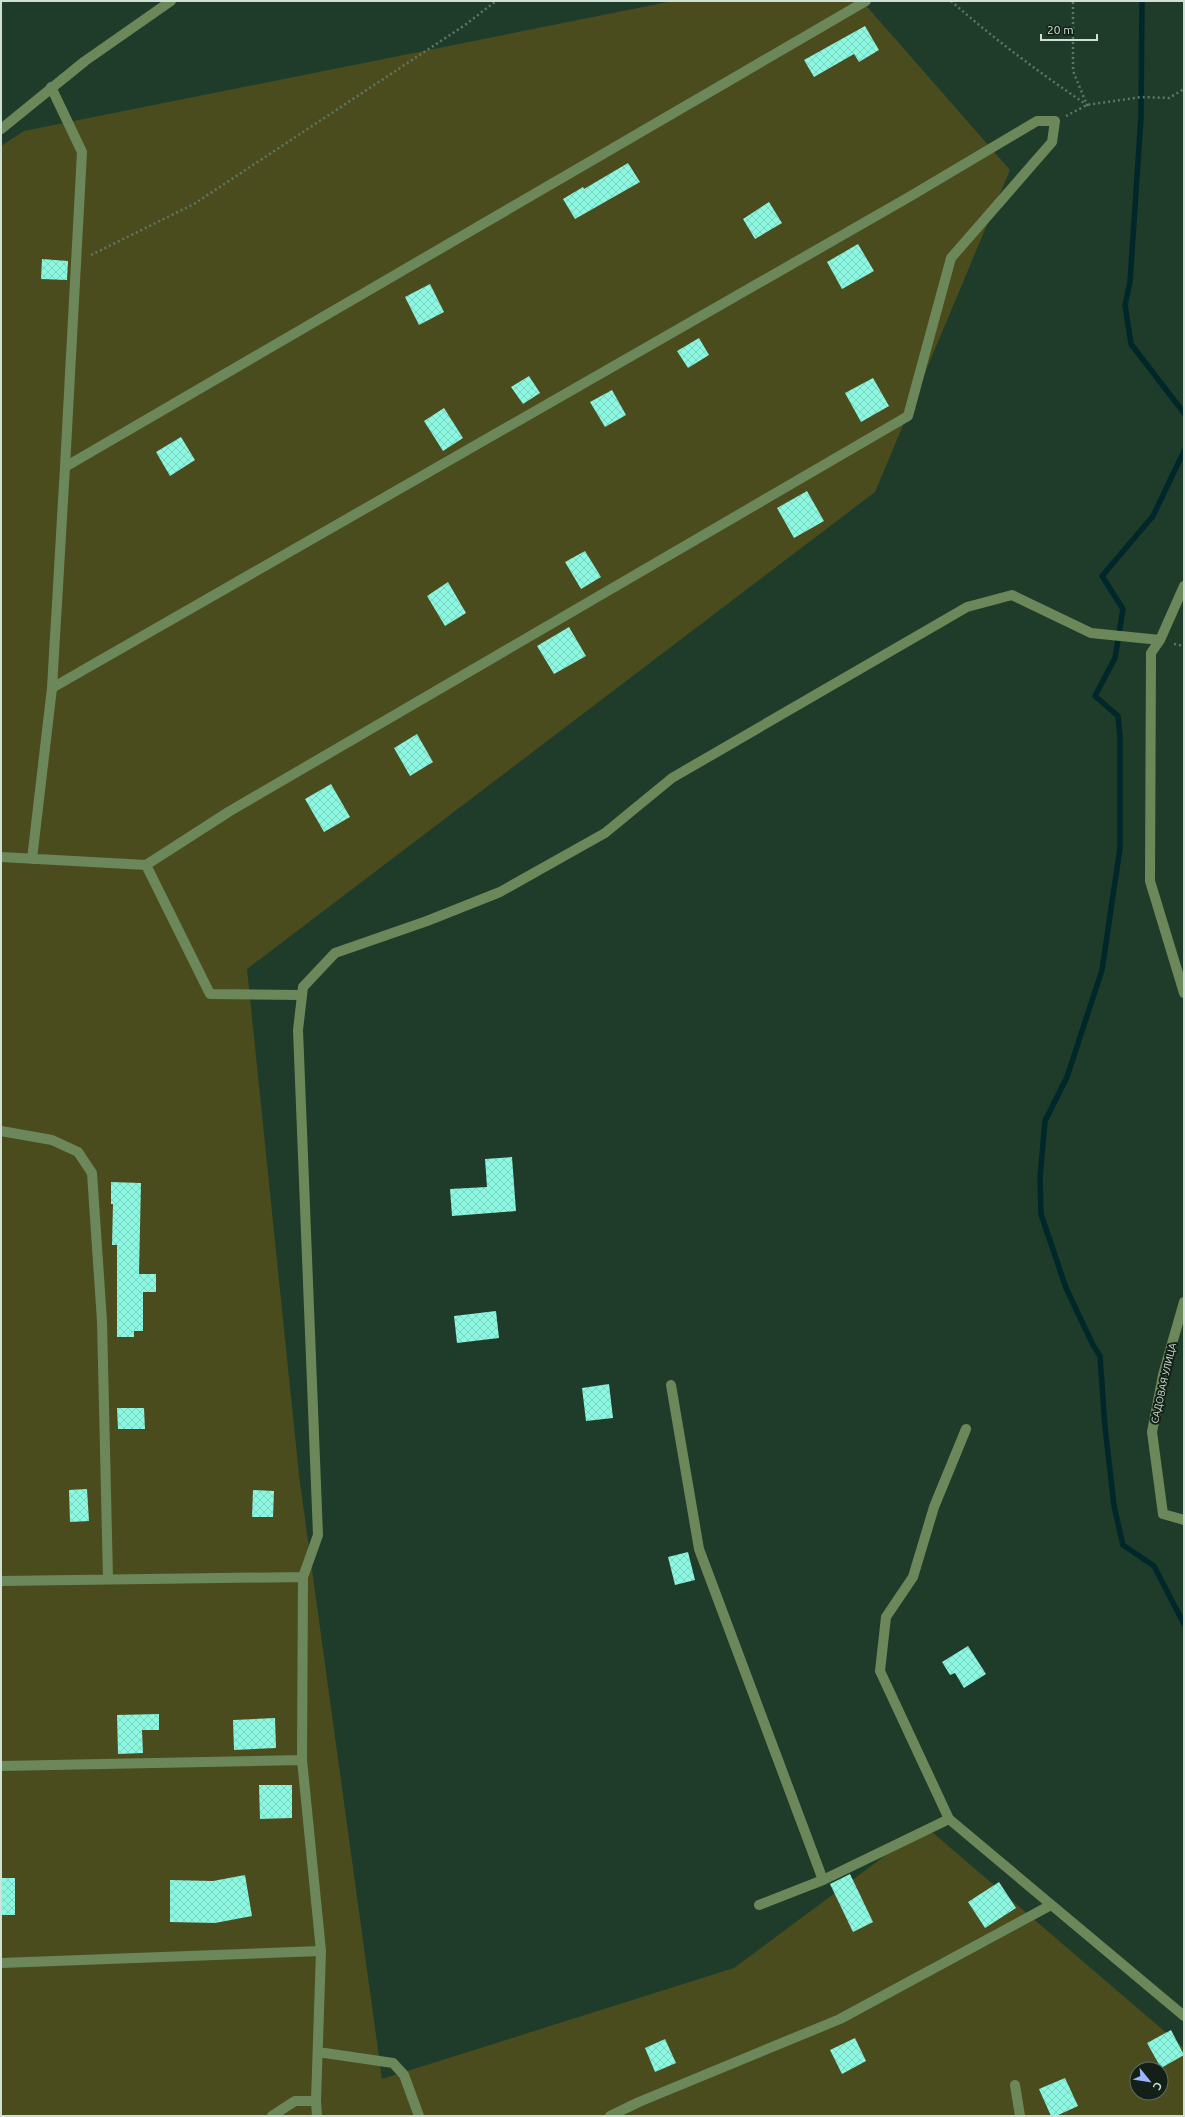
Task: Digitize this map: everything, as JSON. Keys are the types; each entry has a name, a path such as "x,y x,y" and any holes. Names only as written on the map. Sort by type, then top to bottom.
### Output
{"street":[{"path":"1,129 85,61 171,1"},
{"path":"65,467 866,1"},
{"path":"32,859 52,688 82,152 51,87"},
{"path":"1,857 146,865 230,811 908,416 951,258 1052,142 1055,121 1037,121 909,197 52,688"},
{"path":"1184,586 1160,640 1151,653 1150,882 1184,993"},
{"path":"317,2116 316,2101 321,1951 302,1760 303,1577 318,1535 298,1030 303,987 335,953 428,920 506,888 605,833 672,778 967,607 1012,595 1091,633 1160,640"},
{"path":"146,865 210,994 302,995"},
{"path":"1,1131 52,1140 78,1152 92,1173 102,1321 108,1578"},
{"name":"САДОВАЯ УЛИЦА","path":"1184,1302 1163,1375 1152,1432 1163,1514 1184,1520"},
{"path":"671,1385 699,1549 823,1880"},
{"path":"966,1428 934,1507 913,1577 886,1617 880,1671 949,1819 1184,2016"},
{"path":"1,1580 303,1577"},
{"path":"1,1766 302,1760"},
{"path":"759,1905 823,1880 949,1819"},
{"path":"610,2116 639,2102 840,2019 1051,1905"},
{"path":"1,1963 321,1951"},
{"path":"318,2052 393,2063 404,2075 419,2116"},
{"path":"1015,2085 1020,2116"},
{"path":"272,2116 295,2101 316,2101"}],"path":[{"path":"76,263 194,204 465,25 496,1"},
{"path":"951,1 980,26 1048,78 1087,105"},
{"path":"1073,1 1073,71 1087,105"},
{"path":"1055,121 1087,105 1141,97 1169,98 1184,89"}],"shaded area":[{"path":"673,1 862,1 1010,170 875,492 247,969 299,1475 382,2079 734,1968 925,1826 1184,2048 1184,2116 1,2116 1,146 24,131"}],"building":[{"path":"865,26 879,50 859,62 854,54 814,77 804,60"},
{"path":"628,163 640,182 575,219 563,199 583,187 584,189"},
{"path":"769,202 782,223 755,239 743,219"},
{"path":"858,244 874,271 842,289 827,262"},
{"path":"42,259 68,261 67,280 41,279"},
{"path":"430,284 444,312 419,325 405,297"},
{"path":"699,338 709,355 688,368 677,351"},
{"path":"529,376 540,393 523,404 511,387"},
{"path":"873,378 889,406 861,422 845,393"},
{"path":"612,390 626,415 605,427 590,402"},
{"path":"444,408 463,438 443,451 424,421"},
{"path":"181,437 195,460 170,476 156,452"},
{"path":"807,491 824,521 794,538 777,508"},
{"path":"585,551 601,577 581,589 565,562"},
{"path":"448,582 466,613 445,626 427,596"},
{"path":"569,627 586,656 554,674 537,646"},
{"path":"417,734 433,762 410,776 394,748"},
{"path":"331,784 350,817 324,832 305,799"},
{"path":"512,1157 516,1211 452,1216 450,1189 487,1187 485,1159"},
{"path":"111,1182 141,1183 139,1274 156,1274 156,1292 143,1292 143,1331 134,1331 134,1337 117,1337 117,1245 112,1245 113,1204 111,1204"},
{"path":"496,1311 499,1338 457,1343 454,1316"},
{"path":"609,1384 613,1418 586,1421 582,1388"},
{"path":"117,1408 144,1408 145,1429 118,1429"},
{"path":"87,1489 89,1521 70,1522 69,1490"},
{"path":"253,1490 274,1491 273,1517 252,1517"},
{"path":"688,1552 695,1580 675,1585 668,1557"},
{"path":"968,1646 986,1674 964,1688 955,1673 950,1675 942,1662"},
{"path":"159,1714 159,1730 142,1730 143,1753 118,1754 117,1715"},
{"path":"275,1718 276,1748 234,1750 233,1720"},
{"path":"259,1785 292,1785 292,1818 260,1819"},
{"path":"850,1874 873,1922 853,1932 830,1884"},
{"path":"245,1875 252,1916 215,1923 170,1922 170,1880 213,1881"},
{"path":"1,1878 15,1878 15,1915 1,1915"},
{"path":"999,1882 1016,1908 985,1928 968,1902"},
{"path":"1171,2030 1184,2055 1169,2063 1169,2061 1157,2061 1147,2043"},
{"path":"855,2038 866,2061 842,2074 830,2050"},
{"path":"665,2039 676,2063 655,2072 645,2048"},
{"path":"1065,2078 1078,2106 1056,2116 1051,2116 1039,2089"}],"waterway":[{"path":"1142,1 1141,117 1130,282 1125,305 1131,344 1184,413"},
{"path":"1184,451 1153,516 1102,576 1123,609 1115,658 1095,696 1118,716 1120,737 1120,848 1102,970 1067,1077 1045,1121 1040,1178 1041,1214 1066,1288 1093,1345 1100,1356 1105,1427 1114,1506 1123,1545 1154,1566 1184,1624"}]}
